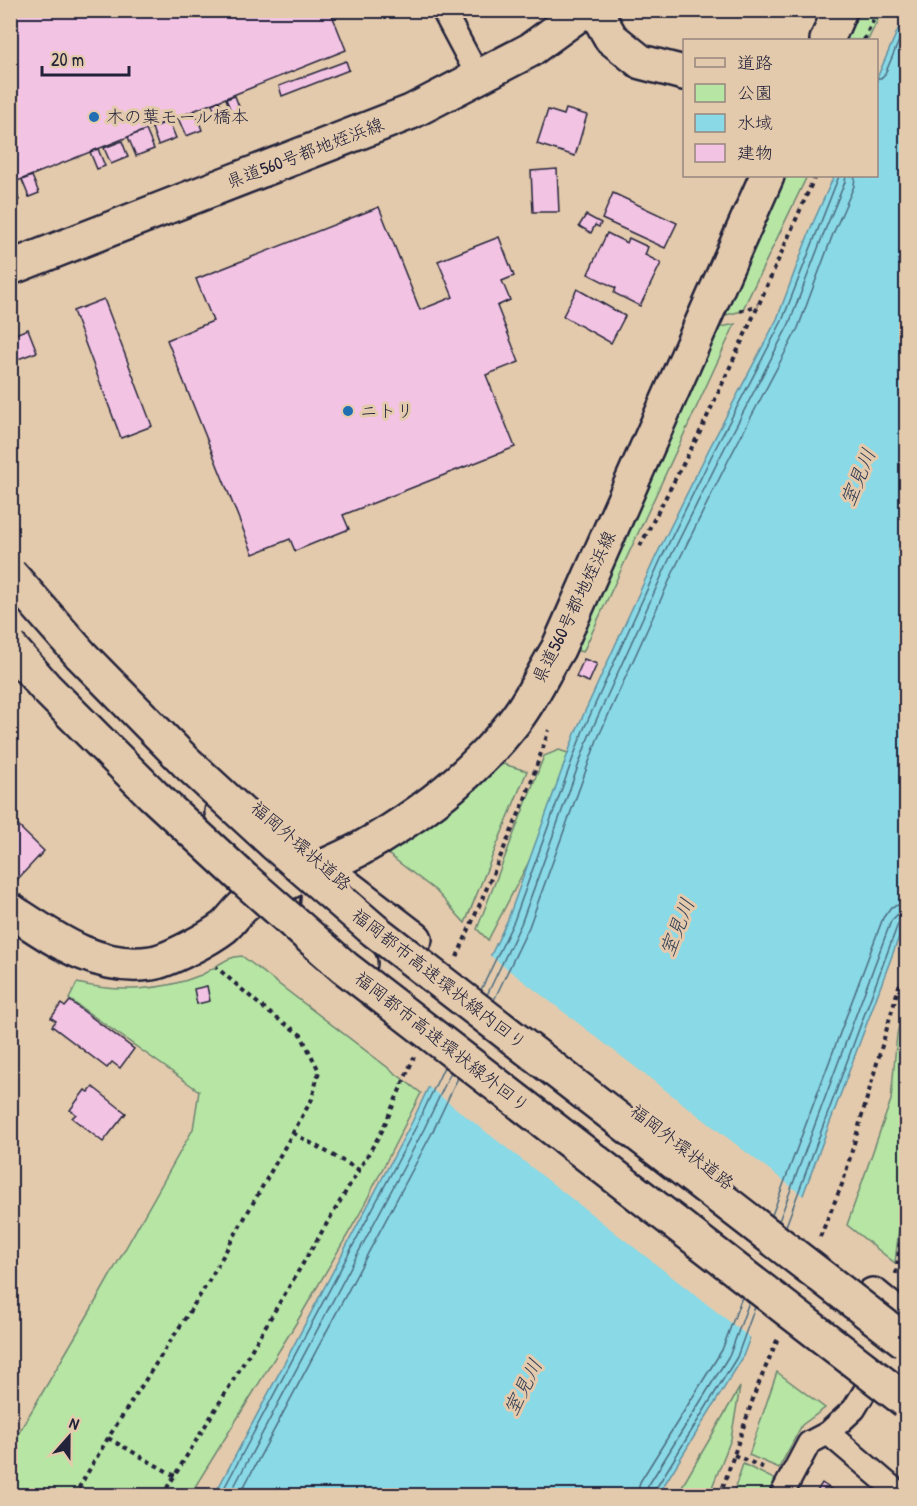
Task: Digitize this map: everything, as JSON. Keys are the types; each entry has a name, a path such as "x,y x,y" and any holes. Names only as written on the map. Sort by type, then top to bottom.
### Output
{"main road":[{"name":"県道560号都地姪浜線","path":"10,268 411,112 530,50 585,10"},
{"path":"595,10 611,38 641,62 683,73"},
{"path":"827,39 840,10"},
{"name":"県道560号都地姪浜線","path":"10,910 82,954 122,964 153,963 192,947 223,927 247,903 360,848 419,811 473,769 515,722 558,649 767,177"},
{"name":"福岡外環状道路","path":"10,556 79,634 156,715 321,867 884,1288 906,1322"},
{"name":"福岡都市高速環状線内回り","path":"10,574 81,655 186,762 276,845 374,930 906,1342"},
{"name":"福岡都市高速環状線外回り","path":"10,647 46,688 153,795 344,967 906,1401"},
{"path":"10,660 108,772 247,903 471,1055 517,1112 906,1415"},
{"path":"156,715 175,761 251,845 258,871 247,903"},
{"path":"321,867 317,914 335,941 386,998"}],"street":[{"path":"443,10 478,76"},
{"path":"784,1486 809,1443 828,1433 854,1409 868,1386"},
{"path":"828,1433 902,1496"}],"path":[{"path":"864,39 878,10"},
{"path":"638,549 701,430 815,177"},
{"path":"453,967 524,802 550,728"},
{"path":"74,1496 108,1438 206,1286 312,1099 319,1071 301,1035 267,1011 210,962"},
{"path":"816,1248 843,1182 899,986 906,975"},
{"path":"162,1496 382,1131 415,1054"},
{"path":"293,1133 359,1170"},
{"path":"884,1288 906,1194"},
{"path":"720,1496 756,1390 779,1335"},
{"path":"108,1438 175,1476"},
{"path":"734,1455 784,1486"}],"green space":[{"path":"857,11 882,11 868,39 843,39"},
{"path":"782,177 807,177 742,311 718,317"},
{"path":"735,324 583,652 571,649 717,328"},
{"path":"559,750 583,758 488,940 477,929 544,756"},
{"path":"503,764 527,771 465,923 436,891 388,854"},
{"path":"242,956 421,1093 359,1215 298,1320 190,1495 11,1496 11,1446 193,1129 199,1091 69,999 77,983 124,989 155,987 201,975 225,961"},
{"path":"906,996 906,1167 895,1263 847,1225 891,1100 897,1034"},
{"path":"777,1372 825,1408 802,1425 779,1468 749,1455"},
{"path":"740,1387 731,1439 709,1495 677,1495"},
{"path":"743,1464 776,1480 769,1495 732,1496"}],"water":[{"name":"室見川","path":"906,11 906,918 742,1359 658,1495 214,1496 412,1122 508,919 576,731 656,556 777,319 812,225 834,177 878,177 878,76"}],"pier":[{"path":"488,954 806,1198 753,1340 426,1085"}],"building":[{"name":"木の葉モール橋本","path":"10,10 330,10 346,50 10,184"},
{"path":"346,61 349,70 282,96 279,86"},
{"path":"235,96 241,112 233,116 226,99"},
{"path":"219,101 226,119 219,122 212,104"},
{"path":"566,109 587,115 575,156 537,144 548,110 564,115"},
{"path":"195,111 202,130 186,136 178,118"},
{"path":"169,121 176,138 158,145 152,128"},
{"path":"146,130 154,149 136,156 128,137"},
{"path":"122,141 128,157 111,164 104,148"},
{"path":"98,149 105,166 97,169 90,152"},
{"path":"557,169 559,212 533,212 531,171"},
{"path":"32,176 39,193 29,197 22,180"},
{"path":"10,184 13,184 19,200 10,203"},
{"path":"613,193 677,223 665,248 602,219"},
{"name":"ニトリ","path":"379,207 420,310 453,297 438,261 499,237 514,276 502,281 510,300 497,306 519,362 486,375 515,447 343,515 349,529 295,551 290,539 253,554 167,340 213,321 196,279"},
{"path":"586,215 601,223 599,227 595,225 591,233 579,226"},
{"path":"607,233 627,243 629,238 648,247 645,255 661,263 640,306 614,293 616,288 588,274"},
{"path":"577,289 625,316 611,343 563,316"},
{"path":"104,299 152,426 121,438 73,311"},
{"path":"28,329 37,352 10,362 10,336"},
{"path":"584,659 597,664 589,682 576,677"},
{"path":"10,818 44,851 15,882 10,878"},
{"path":"207,986 210,1001 197,1004 194,989"},
{"path":"70,1001 134,1049 120,1068 112,1062 107,1068 52,1026 56,1021 51,1018 61,1004 65,1007"},
{"path":"93,1087 126,1113 103,1142 72,1118 76,1114 70,1110 85,1090 89,1092"},
{"path":"822,1483 841,1496 814,1496"}],"place":[{"name":"木の葉モール橋本","path":"94,117"},
{"name":"ニトリ","path":"348,411"}]}
